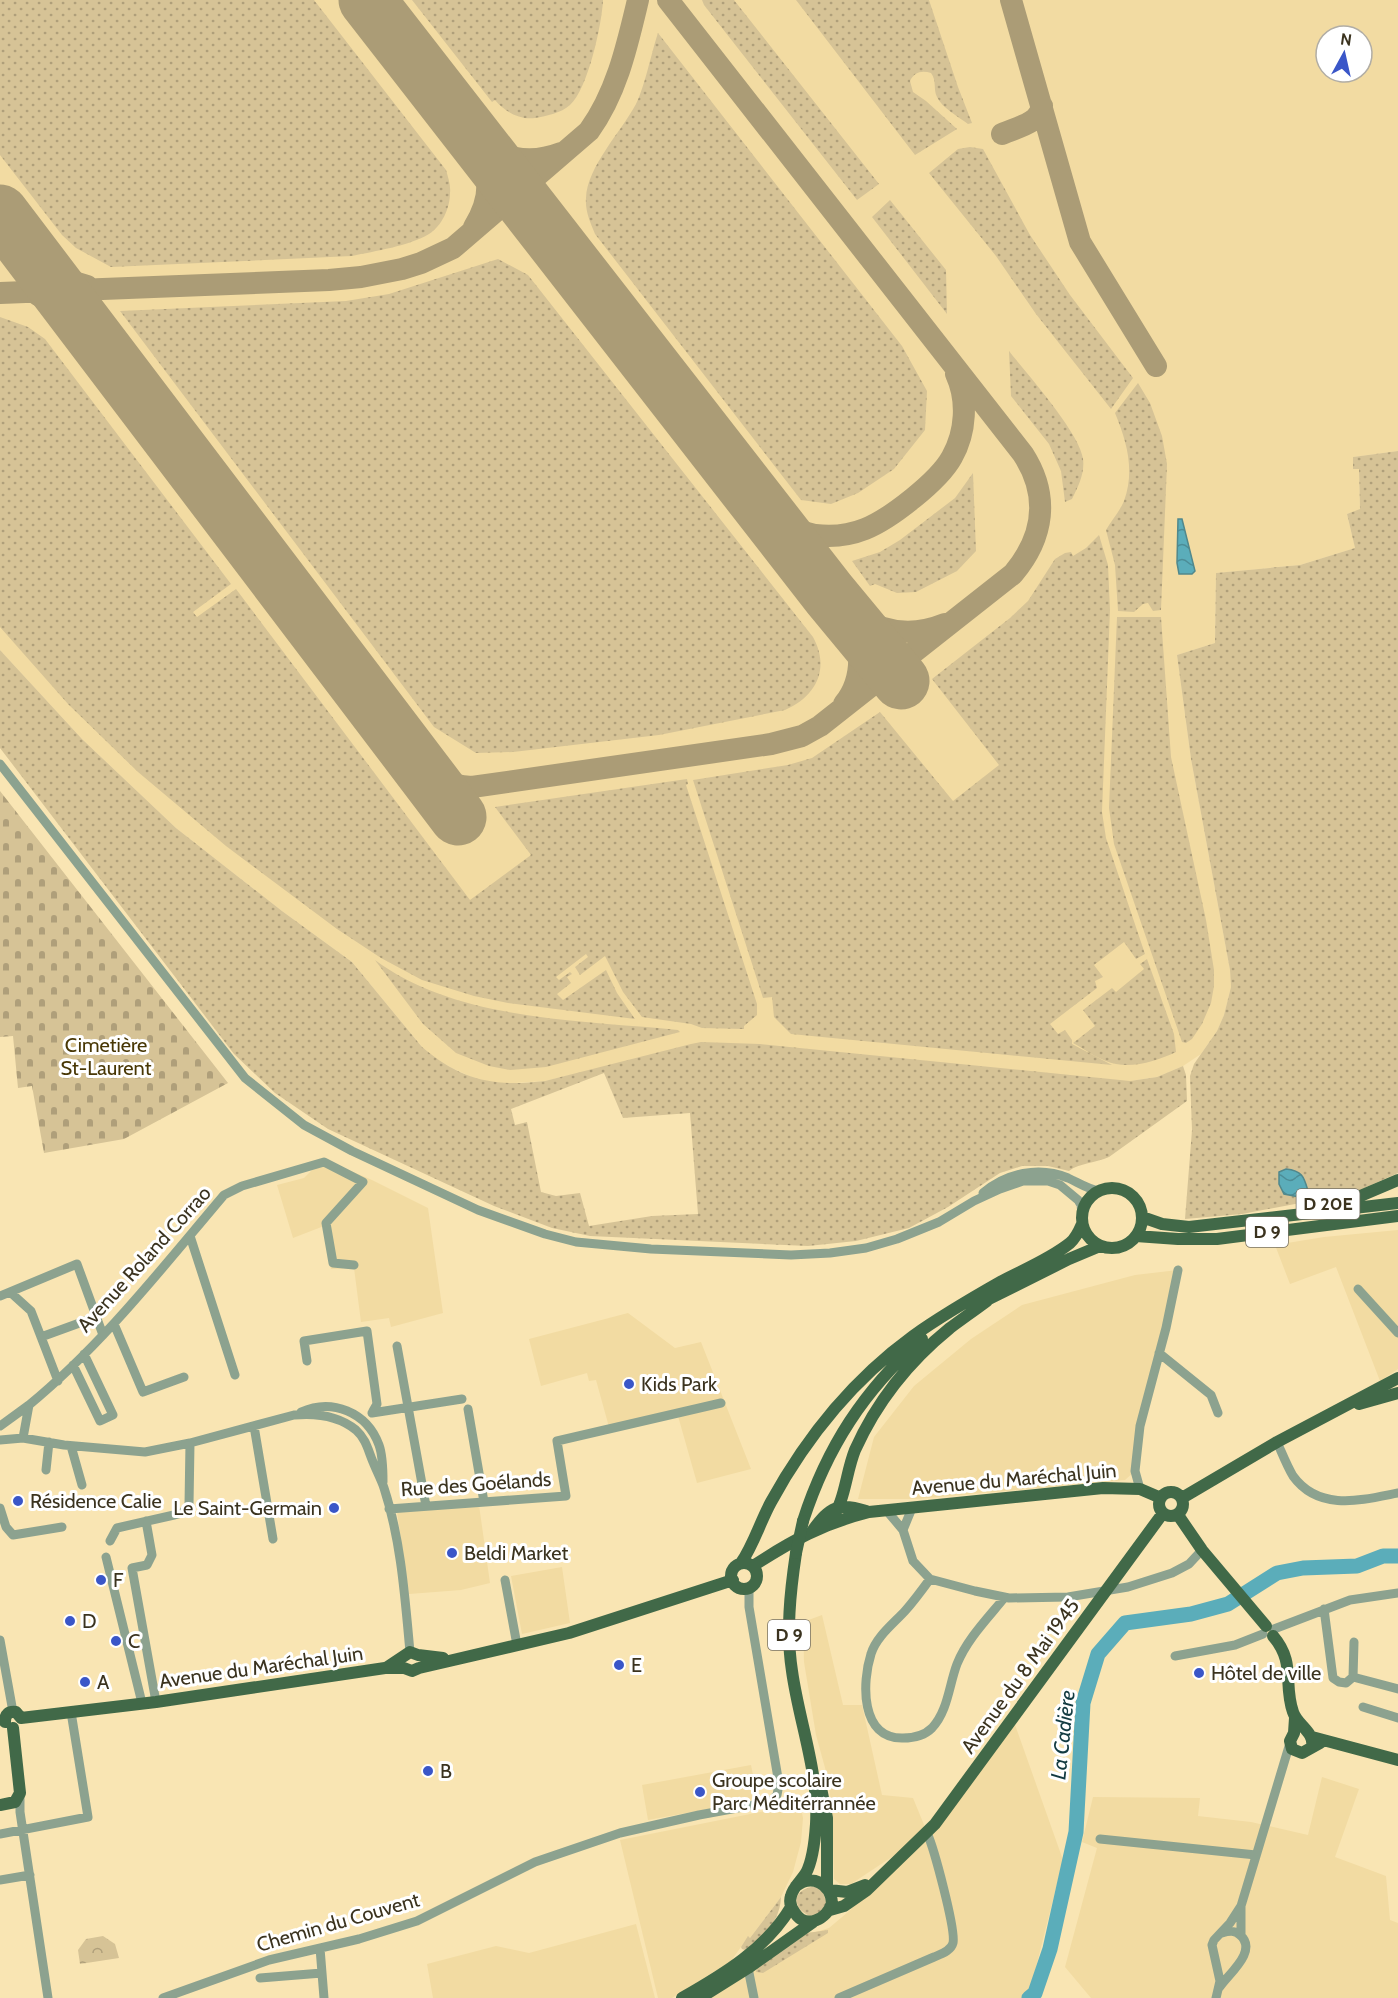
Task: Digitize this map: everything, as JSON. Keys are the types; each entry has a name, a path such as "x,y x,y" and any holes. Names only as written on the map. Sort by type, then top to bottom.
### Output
{"main road":[{"name":"D 20E","path":"1256,1220 1358,1197 1398,1180"},
{"path":"1108,1188 1119,1188 1128,1192 1135,1199 1142,1217 1141,1227 1136,1236 1120,1247 1110,1248 1092,1241 1086,1233 1082,1219 1085,1204 1091,1196 1108,1188"},
{"name":"D 9","path":"1142,1217 1162,1224 1189,1227 1398,1203"},
{"name":"D 9","path":"1136,1236 1192,1240 1217,1239 1398,1216"},
{"name":"D 9","path":"796,1886 806,1873 811,1859 816,1825 814,1785 792,1672 789,1646 790,1601 803,1521 820,1475 840,1435 869,1393 896,1361 964,1303 1063,1248 1074,1239 1082,1219"},
{"name":"D 9","path":"896,1361 965,1311 1100,1246"},
{"path":"829,1523 842,1501 855,1452 870,1420 890,1388 905,1369 934,1342 987,1301"},
{"path":"747,1565 757,1578 749,1588 737,1586 733,1580 733,1570 747,1565 784,1480 820,1427 881,1361 913,1336 964,1303"},
{"path":"1182,1498 1327,1414 1398,1378"},
{"path":"1327,1414 1398,1394"},
{"name":"Avenue du Maréchal Juin","path":"747,1565 829,1523 864,1510 887,1511 1103,1488 1140,1489 1161,1498"},
{"path":"1171,1492 1182,1498 1183,1508 1178,1515 1170,1516 1163,1513 1159,1505 1161,1498 1171,1492"},
{"path":"842,1501 864,1510"},
{"name":"Avenue du Maréchal Juin","path":"813,1531 825,1513 842,1501"},
{"name":"Avenue du 8 Mai 1945","path":"902,1856 927,1833 963,1788 1163,1513"},
{"path":"1178,1515 1202,1550 1247,1602 1285,1653 1290,1703 1306,1753 1292,1755"},
{"path":"411,1660 456,1659 569,1633 733,1580"},
{"name":"Avenue du Maréchal Juin","path":"17,1715 71,1712 156,1702 385,1668 411,1660"},
{"path":"0,1805 18,1802 6,1724 6,1715 17,1715"},
{"name":"D 9","path":"801,1717 823,1795 827,1818 828,1889"},
{"path":"1303,1738 1331,1742 1398,1760"},
{"path":"828,1889 847,1892 860,1888 902,1856"},
{"path":"700,1998 825,1916 830,1910 854,1900 902,1856"},
{"path":"682,1998 755,1951 783,1921 791,1907 791,1894 796,1886 806,1881 819,1881 828,1889 832,1897 830,1910"},
{"path":"791,1907 796,1915 813,1922"}],"street":[{"path":"0,764 245,1078 304,1125 352,1151 478,1210 545,1234 576,1242 651,1249 790,1255 866,1248 897,1239 939,1222 974,1201 1016,1182 1032,1180 1048,1181 1060,1185 1073,1194 1081,1205 1082,1219"},
{"name":"Avenue Roland Corrao","path":"0,1426 58,1381 114,1324 224,1195 242,1186 324,1162 363,1182 326,1223 333,1263 354,1264"},
{"path":"974,1201 997,1181 1032,1172 1060,1176 1099,1191"},
{"path":"190,1236 235,1375"},
{"path":"0,1296 77,1264 103,1335"},
{"path":"1140,1489 1135,1471 1140,1426 1178,1270"},
{"path":"1358,1289 1398,1333"},
{"path":"10,1292 31,1311 58,1381"},
{"path":"41,1337 96,1317"},
{"path":"114,1324 143,1392 184,1377"},
{"path":"307,1361 304,1341 367,1331 377,1404 364,1421"},
{"path":"397,1346 426,1506"},
{"path":"1159,1353 1211,1395 1218,1413"},
{"path":"73,1365 100,1421 113,1414 84,1354"},
{"path":"373,1411 462,1399"},
{"name":"Rue des Goélands","path":"389,1509 566,1496 556,1441 721,1403"},
{"path":"23,1438 29,1405"},
{"path":"0,1440 23,1438 71,1446 145,1452 190,1443 294,1415 311,1408 329,1405 348,1411 364,1421 379,1444 384,1488"},
{"path":"468,1409 484,1502"},
{"path":"294,1415 328,1416 344,1421 356,1430 367,1444 384,1488 399,1554 411,1660"},
{"path":"254,1426 273,1539"},
{"path":"46,1470 49,1442"},
{"path":"1277,1442 1293,1476 1308,1491 1327,1500 1350,1502 1398,1493"},
{"path":"110,1541 117,1528 182,1512 189,1505 190,1443"},
{"path":"71,1446 82,1485"},
{"path":"0,1508 6,1527 13,1535 62,1527"},
{"path":"903,1530 912,1508"},
{"path":"887,1511 903,1530 913,1561 930,1579 1005,1597 1068,1597 1104,1592 1172,1573 1190,1564 1202,1550"},
{"path":"147,1521 152,1555 147,1565 132,1568 156,1702"},
{"name":"Avenue du Maréchal Juin","path":"106,1557 142,1703"},
{"path":"930,1579 906,1610 888,1628 871,1652 865,1695 869,1716 878,1729 894,1738 915,1738 931,1729 942,1715 958,1664 969,1642 1005,1597"},
{"path":"505,1580 517,1645"},
{"name":"Chemin du Couvent","path":"163,1998 269,1960 359,1939 417,1922 535,1862 620,1833 770,1802 777,1795 778,1784 749,1607 749,1588"},
{"path":"1175,1656 1235,1645 1350,1600 1398,1593"},
{"path":"1324,1609 1333,1678 1342,1683 1350,1681 1353,1677 1354,1642"},
{"path":"0,1640 17,1715"},
{"path":"1353,1677 1398,1689"},
{"path":"1363,1707 1398,1718"},
{"path":"0,1834 88,1817 71,1712"},
{"path":"1241,1936 1241,1906 1256,1855 1292,1755 1303,1738"},
{"path":"18,1802 48,1998"},
{"path":"839,1998 949,1950 953,1943 933,1846 927,1833"},
{"path":"1100,1839 1256,1855"},
{"path":"0,1880 30,1875"},
{"path":"1217,1993 1219,1974 1212,1945 1241,1906"},
{"path":"1217,1993 1246,1950 1245,1940 1241,1936 1232,1931 1222,1933"},
{"path":"320,1948 324,1998"},
{"path":"1214,1956 1226,1965 1240,1962"},
{"path":"748,1968 754,1998"},
{"path":"260,1978 322,1972"},
{"path":"200,1985 200,1998"}],"shaded area":[{"path":"0,0 1398,0 1398,451 1353,457 1359,469 1360,510 1347,514 1355,548 1300,565 1216,573 1215,643 1177,655 1191,759 1230,970 1231,987 1224,1015 1217,1031 1201,1054 1183,1066 1157,1077 1130,1081 595,1069 545,1081 500,1084 478,1080 436,1059 422,1047 352,962 282,911 176,828 82,739 0,650"},
{"path":"323,1159 428,1208 443,1313 391,1327 389,1318 361,1322 354,1268 331,1269 324,1226 293,1238 277,1185 304,1178"},
{"path":"1398,1230 1398,1369 1380,1381 1336,1267 1290,1284 1275,1245 1324,1237"},
{"path":"1178,1270 1148,1394 1135,1471 1125,1480 917,1499 858,1499 874,1437 914,1386 971,1339 1022,1305 1135,1275"},
{"path":"628,1313 675,1348 701,1342 751,1469 697,1483 676,1409 609,1427 596,1380 589,1381 587,1373 541,1386 529,1339"},
{"path":"479,1505 490,1583 461,1590 409,1594 397,1512"},
{"path":"562,1567 570,1623 522,1634 511,1576"},
{"path":"822,1615 843,1705 862,1705 882,1795 913,1798 927,1832 1013,1719 1063,1860 1030,1991 1022,1998 706,1998 803,1932 816,1932 829,1928 848,1912 922,1837 851,1884 840,1884 834,1879 832,1808 827,1775 816,1735 804,1662 803,1622"},
{"name":"Groupe scolaire Parc Méditérrannée","path":"751,1765 758,1800 648,1820 642,1785"},
{"path":"1322,1777 1359,1789 1335,1857 1386,1876 1390,1920 1398,1923 1398,1998 1091,1998 1065,1967 1097,1848 1082,1842 1093,1797 1200,1798 1198,1816 1251,1822 1308,1835"},
{"path":"800,1804 803,1818 801,1842 793,1872 781,1897 731,1961 672,1998 658,1998 620,1840"},
{"path":"636,1924 655,1998 433,1998 427,1964 496,1946 529,1953"}],"green space":[{"path":"0,0 314,0 446,170 450,190 449,205 444,216 434,231 412,242 352,256 111,267 76,248 62,235 0,155"},
{"path":"412,0 603,0 593,56 577,97 570,105 558,112 535,118 524,118 513,114 495,100 492,102"},
{"path":"702,0 734,0 879,184 857,200"},
{"path":"796,0 929,0 972,123 968,124 939,101 931,73 916,74 910,81 913,92 957,129 915,155"},
{"path":"658,33 902,346 927,391 925,430 894,469 858,493 831,504 801,500 595,234 590,221 586,198 592,174 636,104"},
{"path":"970,147 983,149 1030,235 1070,295 1133,378 1111,409 1036,314 996,256 929,173 958,149"},
{"path":"890,200 946,270 947,314 872,217"},
{"path":"498,259 528,275 813,637 818,648 820,670 812,689 796,704 785,710 659,735 513,752 476,753 434,727 120,311 346,301 389,294"},
{"path":"0,317 28,327 45,339 231,584 193,612 197,617 236,589 470,900 531,855 495,807 687,779 688,784 686,785 757,1004 757,1015 744,1026 744,1029 702,1028 691,1024 642,1017 623,992 605,956 580,975 575,967 588,957 586,954 556,977 559,980 570,972 572,974 567,977 571,983 557,994 563,1000 606,970 617,993 635,1019 508,1003 474,996 422,980 381,958 337,929 226,846 138,772 68,704 0,627"},
{"path":"1009,351 1063,419 1080,448 1083,459 1082,475 1072,499 1065,502 1061,471 1049,444 1011,396"},
{"path":"1138,383 1150,403 1162,436 1167,464 1161,610 1153,611 1148,603 1143,604 1134,612 1118,611 1115,565 1106,530 1124,501 1129,479 1126,446 1115,413"},
{"path":"1398,451 1398,1173 1353,1193 1242,1214 1185,1219 1192,1130 1190,1076 1194,1064 1217,1031 1224,1015 1231,987 1230,970 1191,759 1177,655 1215,643 1216,573 1300,565 1355,548 1347,514 1360,509 1359,469 1353,469 1353,457"},
{"path":"973,473 976,551 957,571 916,592 897,593 875,584 870,586 852,561 880,552 900,540 955,498"},
{"path":"1099,535 1108,565 1110,610 1102,812 1106,838 1145,954 1136,959 1124,942 1094,965 1103,977 1095,981 1097,988 1050,1024 1058,1034 1065,1030 1072,1044 1112,1065 791,1034 774,1017 772,997 763,998 693,780 788,765 812,758 880,712 953,801 999,765 932,679 1010,618 1028,601 1055,559 1071,552 1073,556 1086,548"},
{"path":"1117,617 1161,617 1171,757 1206,920 1214,970 1211,1003 1202,1024 1192,1039 1186,1043 1182,1042 1114,844 1109,808"},
{"path":"0,650 82,739 176,828 282,911 352,962 422,1047 451,1068 480,1079 510,1083 545,1081 701,1042 760,1044 1130,1081 1157,1077 1183,1066 1186,1075 1187,1101 1109,1157 1069,1171 1048,1166 1022,1166 1000,1173 948,1207 909,1228 856,1241 808,1246 590,1236 552,1228 494,1206 328,1129 275,1093 234,1054 0,748","holes":["604,1073 623,1118 690,1113 698,1214 652,1216 589,1226 580,1193 556,1196 541,1192 527,1122 515,1125 511,1109"]},
{"name":"Cimetière St-Laurent","path":"0,791 228,1083 124,1139 44,1153 32,1086 18,1088 13,1036 0,1037"},
{"path":"1147,959 1174,1034 1176,1052 1147,1062 1123,1065 1105,1061 1073,1043 1095,1026 1083,1010 1112,988 1116,992 1144,969 1140,964"},
{"path":"375,960 408,980 443,995 481,1006 561,1020 680,1032 546,1067 510,1070 489,1066 456,1053 423,1024"},
{"path":"811,1887 823,1892 827,1905 814,1917 802,1911 797,1902 799,1893"},
{"path":"781,1897 778,1914 770,1928 752,1945 745,1950 742,1949 748,1936 750,1938"},
{"path":"828,1930 828,1933 763,1973 756,1972 757,1968 807,1933"},
{"path":"103,1936 115,1944 119,1958 80,1964 78,1950 86,1939"}],"water":[{"path":"1178,519 1182,519 1195,571 1192,574 1179,574"},
{"path":"1286,1169 1302,1176 1309,1194 1299,1197 1284,1194 1279,1184 1279,1172"}],"waterway":[{"name":"La Cadière","path":"1029,1998 1035,1993 1050,1949 1076,1832 1083,1703 1098,1654 1125,1623 1191,1614 1228,1604 1277,1573 1303,1568 1357,1566 1383,1556 1398,1556"}],"taxiway":[{"path":"0,293 329,280 361,277 421,263 453,248 589,131 614,85 638,0"},
{"path":"411,755 438,778 472,787 771,744 802,736 820,726 1013,574 1031,546 1037,531 1040,501 1032,470 1023,454 668,0"},
{"path":"1011,0 1080,242 1156,366"},
{"path":"1002,134 1032,121 1037,117 1042,106"},
{"path":"465,124 479,150 487,175 486,200 474,227"},
{"path":"474,134 493,150 514,158 538,159 561,153"},
{"path":"28,249 54,272 87,286"},
{"path":"38,295 68,309 83,322"},
{"path":"752,494 780,520 805,533 815,535 847,534 859,531 887,517 925,488 946,467 957,447 963,427 964,405 956,374"},
{"path":"829,594 855,614 882,628 912,632 945,624"},
{"path":"842,609 854,631 859,656 856,681 844,704"}],"runway":[{"path":"367,0 829,594 901,681"},
{"path":"0,213 458,817"}],"place":[{"name":"Kids Park","path":"629,1384"},
{"name":"Résidence Calie","path":"18,1501"},
{"name":"Le Saint-Germain","path":"334,1508"},
{"name":"Beldi Market","path":"452,1553"},
{"name":"F","path":"101,1580"},
{"name":"D","path":"70,1621"},
{"name":"C","path":"116,1641"},
{"name":"E","path":"619,1665"},
{"name":"Hôtel de ville","path":"1199,1673"},
{"name":"A","path":"85,1682"},
{"name":"B","path":"428,1771"},
{"name":"Groupe scolaire Parc Méditérrannée","path":"700,1792"}]}
